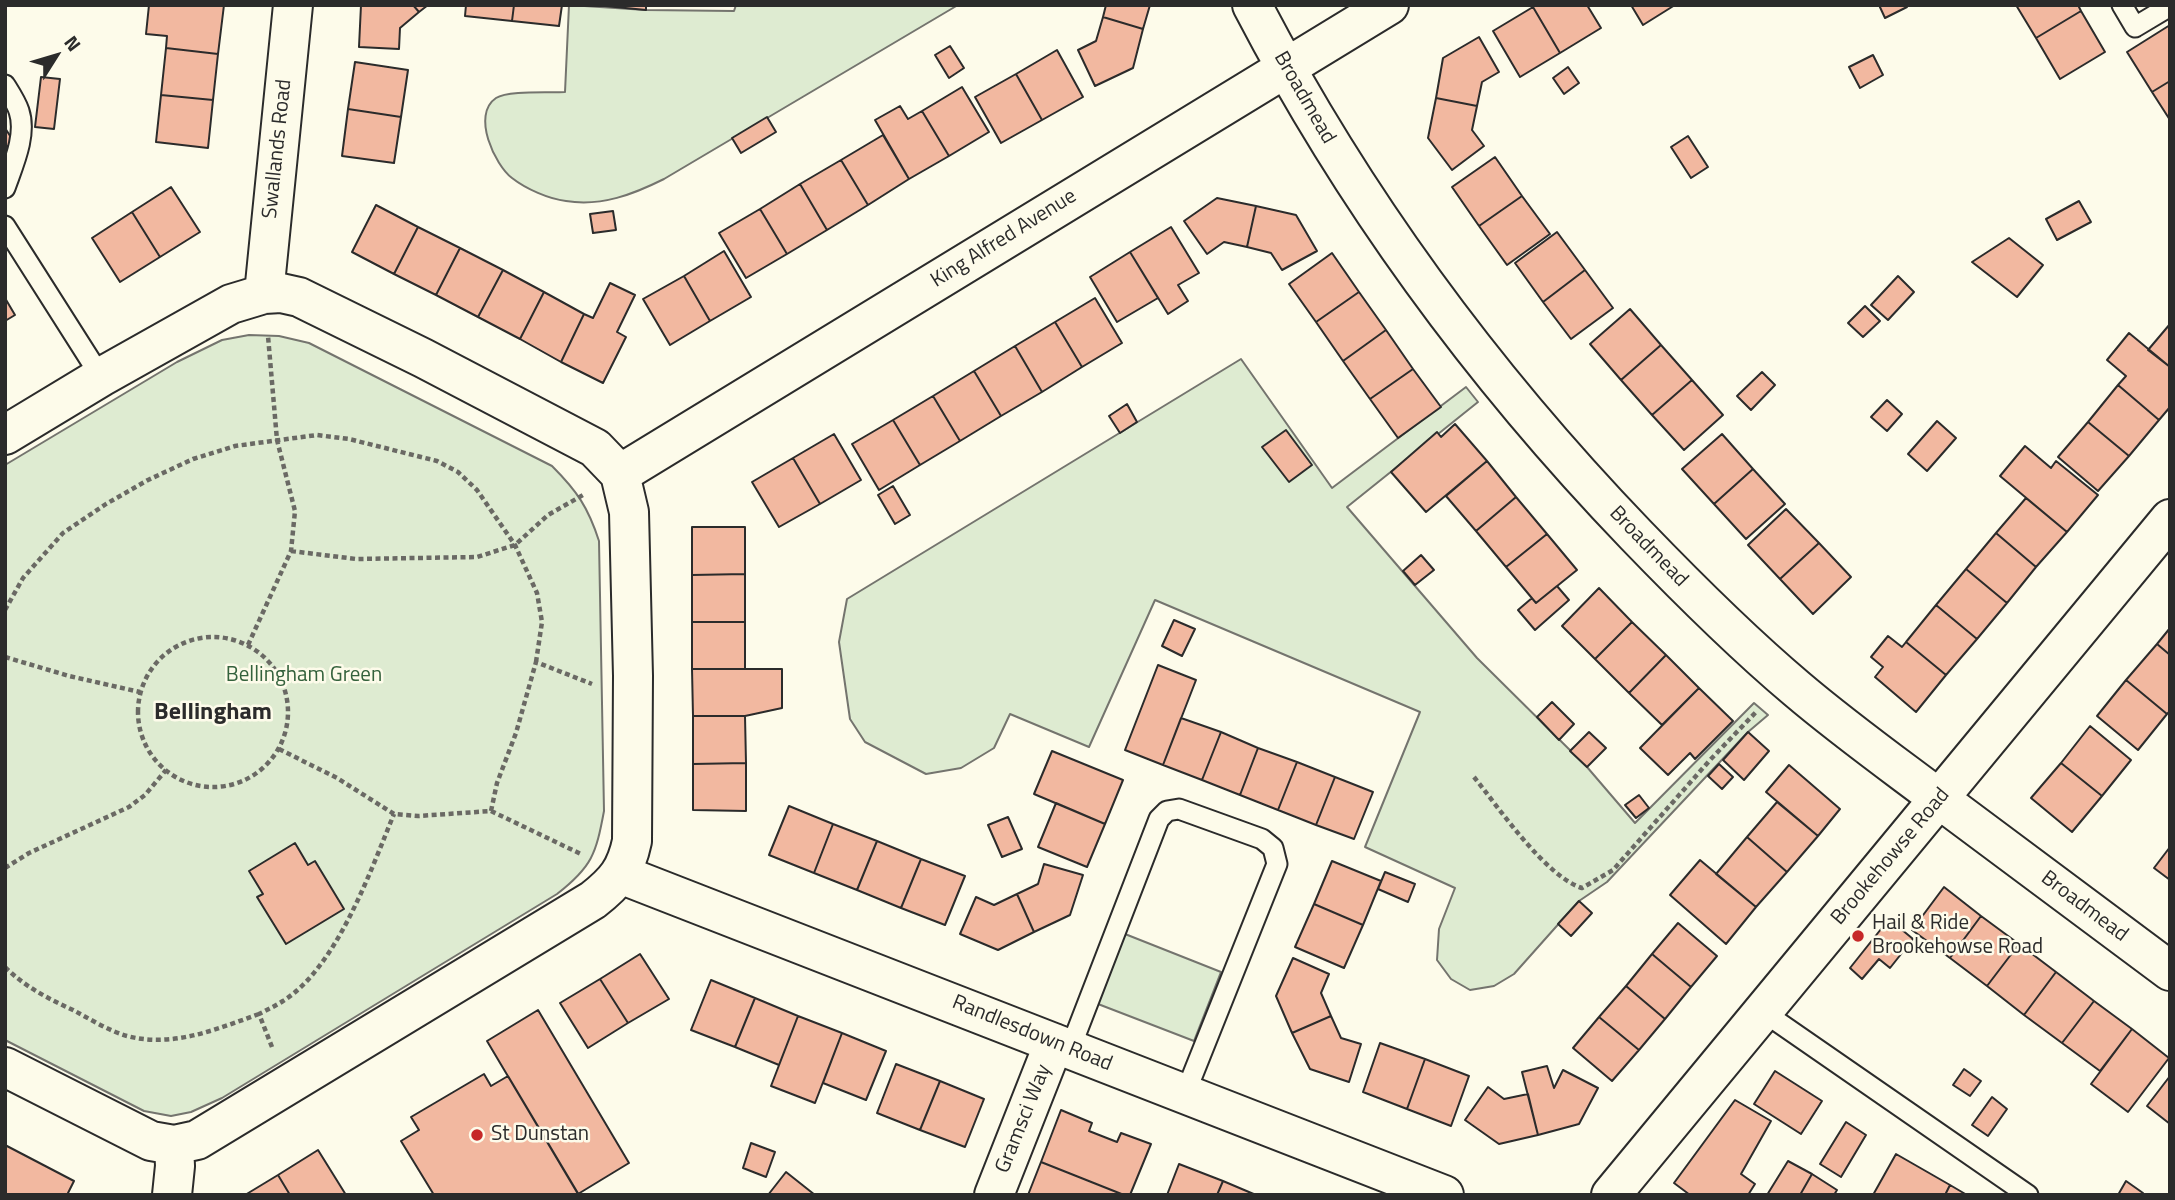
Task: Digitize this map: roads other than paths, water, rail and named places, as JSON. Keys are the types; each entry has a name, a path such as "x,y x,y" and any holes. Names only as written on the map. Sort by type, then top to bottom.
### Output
{"street":[{"name":"Swallands Road","path":"264,294 293,5"},
{"name":"Broadmead","path":"1252,5 1284,68 1370,209 1527,416 1591,488 1728,629 1787,680 1864,743 2170,971"},
{"name":"King Alfred Avenue","path":"620,474 1389,5"},
{"path":"5,435 230,304 264,294 281,293 299,297 595,448 620,474 629,512 633,701 632,841 628,859 611,886 593,900 216,1130 197,1140 174,1145 151,1141 5,1067"},
{"name":"Brookehowse Road","path":"1611,1195 2170,519"},
{"name":"Randlesdown Road","path":"620,874 1444,1195"},
{"name":"Gramsci Way","path":"994,1195 1062,1046"},
{"path":"172,1195 174,1145"}],"lane":[{"path":"2122,5 2135,27 2170,6"},
{"path":"5,85 21,118 18,154 5,188"},
{"path":"5,226 101,377"},
{"path":"1062,1046 1159,819 1167,811 1180,809 1262,839 1273,848 1277,864 1185,1094"},
{"path":"1762,1011 2028,1195"}],"place":[{"name":"Hail & Ride Brookehowse Road","path":"1858,936"},
{"name":"St Dunstan","path":"477,1135"}],"district":[{"name":"Bellingham","path":"213,713"}],"park label":[{"name":"Bellingham Green","path":"304,676"}]}
